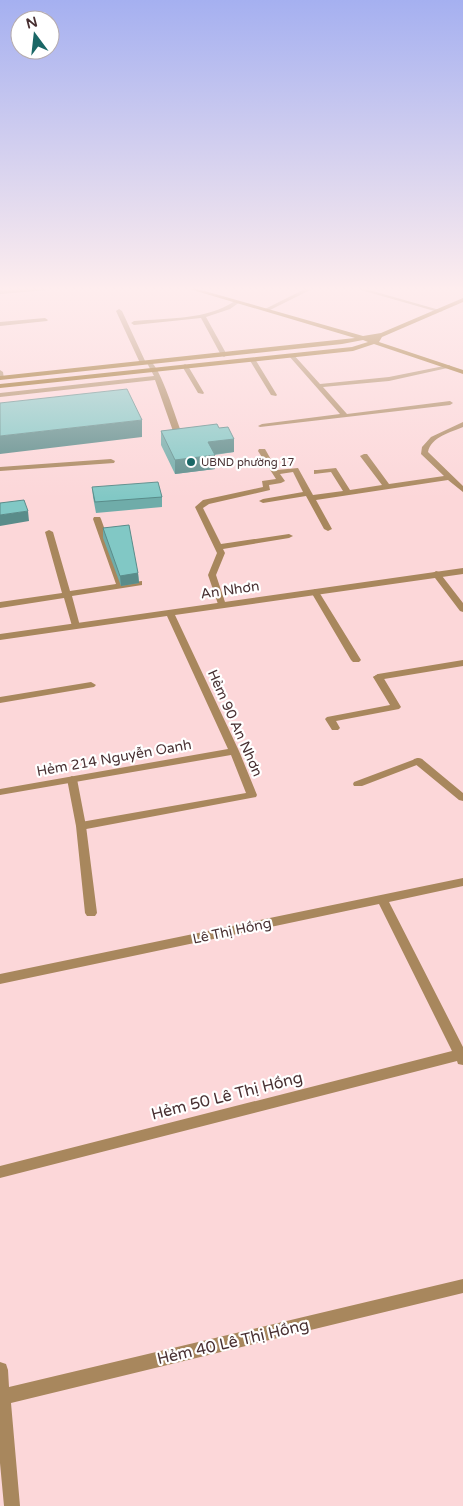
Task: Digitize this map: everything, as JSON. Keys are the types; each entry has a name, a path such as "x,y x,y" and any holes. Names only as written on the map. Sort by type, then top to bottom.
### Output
{"street":[{"path":"144,358 155,370 178,434"},
{"path":"1,376 187,358"},
{"path":"0,386 259,358"},
{"path":"294,358 345,416"},
{"path":"424,358 463,372"},
{"path":"252,359 274,395"},
{"path":"185,366 201,394"},
{"path":"318,386 389,379 450,367"},
{"path":"0,395 158,378"},
{"path":"262,426 450,403"},
{"path":"463,433 459,425 429,441 424,447 424,452 463,490"},
{"path":"222,605 212,575 220,553 200,507 206,502 267,488 265,483 280,481 262,450"},
{"path":"364,456 387,487"},
{"path":"0,468 111,461"},
{"path":"275,472 295,470 328,529"},
{"path":"317,472 333,470 348,493"},
{"path":"263,500 348,493 450,477"},
{"path":"97,519 121,586"},
{"path":"48,532 76,626"},
{"path":"218,547 289,536"},
{"name":"An Nhơn","path":"0,637 463,571"},
{"path":"436,574 463,608"},
{"path":"0,605 139,583"},
{"path":"314,592 356,660"},
{"name":"Hẻm 90 An Nhơn","path":"81,826 252,795 234,751 170,613"},
{"path":"335,728 330,719 396,707 378,677 463,663"},
{"path":"0,700 91,686"},
{"name":"Hẻm 214 Nguyễn Oanh","path":"0,792 234,751"},
{"path":"358,784 418,761 463,798"},
{"path":"72,779 81,826 92,913"},
{"name":"Lê Thị Hồng","path":"0,979 463,882"},
{"path":"383,900 462,1056"},
{"name":"Hẻm 50 Lê Thị Hồng","path":"0,1172 462,1056"},
{"name":"Hẻm 40 Lê Thị Hồng","path":"2,1397 463,1286"},
{"path":"0,1370 12,1506"}],"building":[{"path":"127,389 142,420 0,436 0,403"},
{"path":"217,424 219,428 228,427 234,439 208,442 215,455 175,460 161,431"},
{"path":"158,482 162,497 95,502 92,487"},
{"path":"24,500 28,511 0,515 0,503"},
{"path":"129,525 138,573 120,576 103,528"}],"place":[{"name":"UBND phường 17","path":"191,462"}]}
